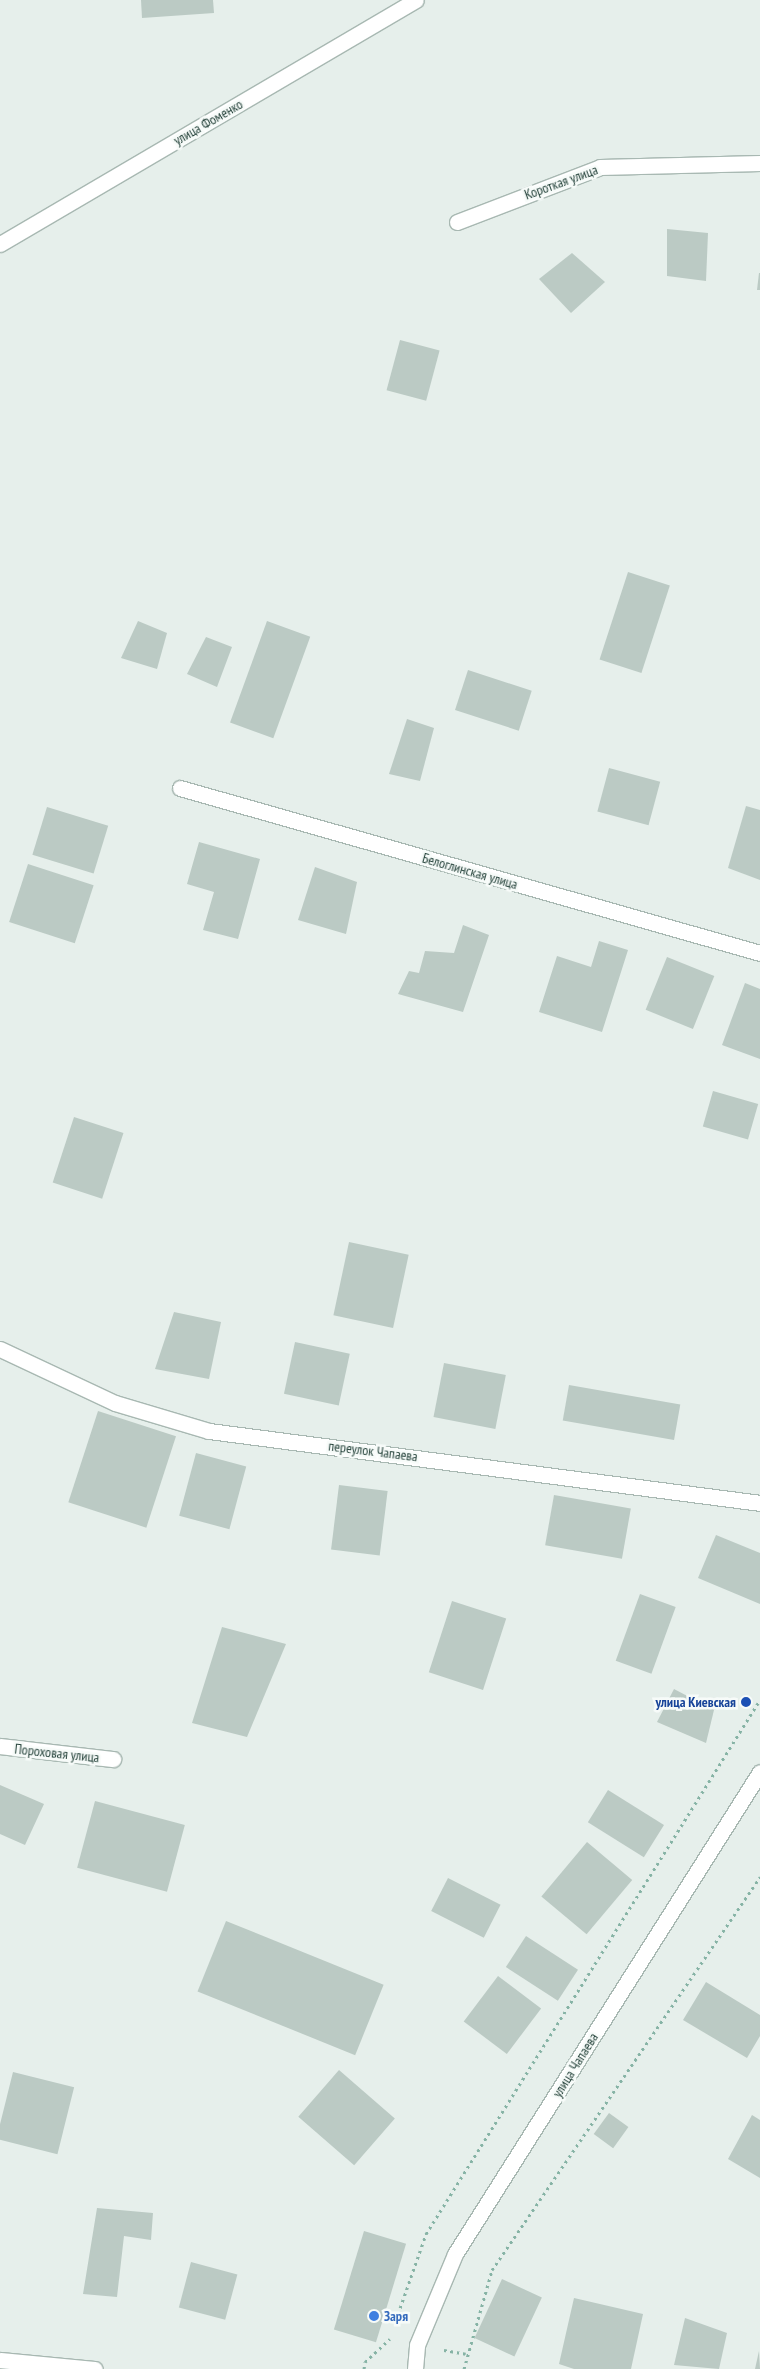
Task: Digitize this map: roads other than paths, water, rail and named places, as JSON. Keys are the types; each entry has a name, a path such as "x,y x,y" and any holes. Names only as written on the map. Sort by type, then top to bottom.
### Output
{"street":[{"name":"улица Фоменко","path":"0,244 416,0"},
{"name":"Короткая улица","path":"457,222 600,167 760,163"},
{"name":"Белоглинская улица","path":"180,788 760,953"},
{"name":"переулок Чапаева","path":"0,1350 115,1403 209,1431 760,1503"},
{"name":"Пороховая улица","path":"0,1746 113,1759"},
{"name":"улица Чапаева","path":"415,2369 417,2345 455,2254 760,1772"},
{"path":"0,2360 95,2369"}],"place":[{"name":"улица Киевская","path":"746,1702"},
{"name":"Заря","path":"374,2316"}]}
